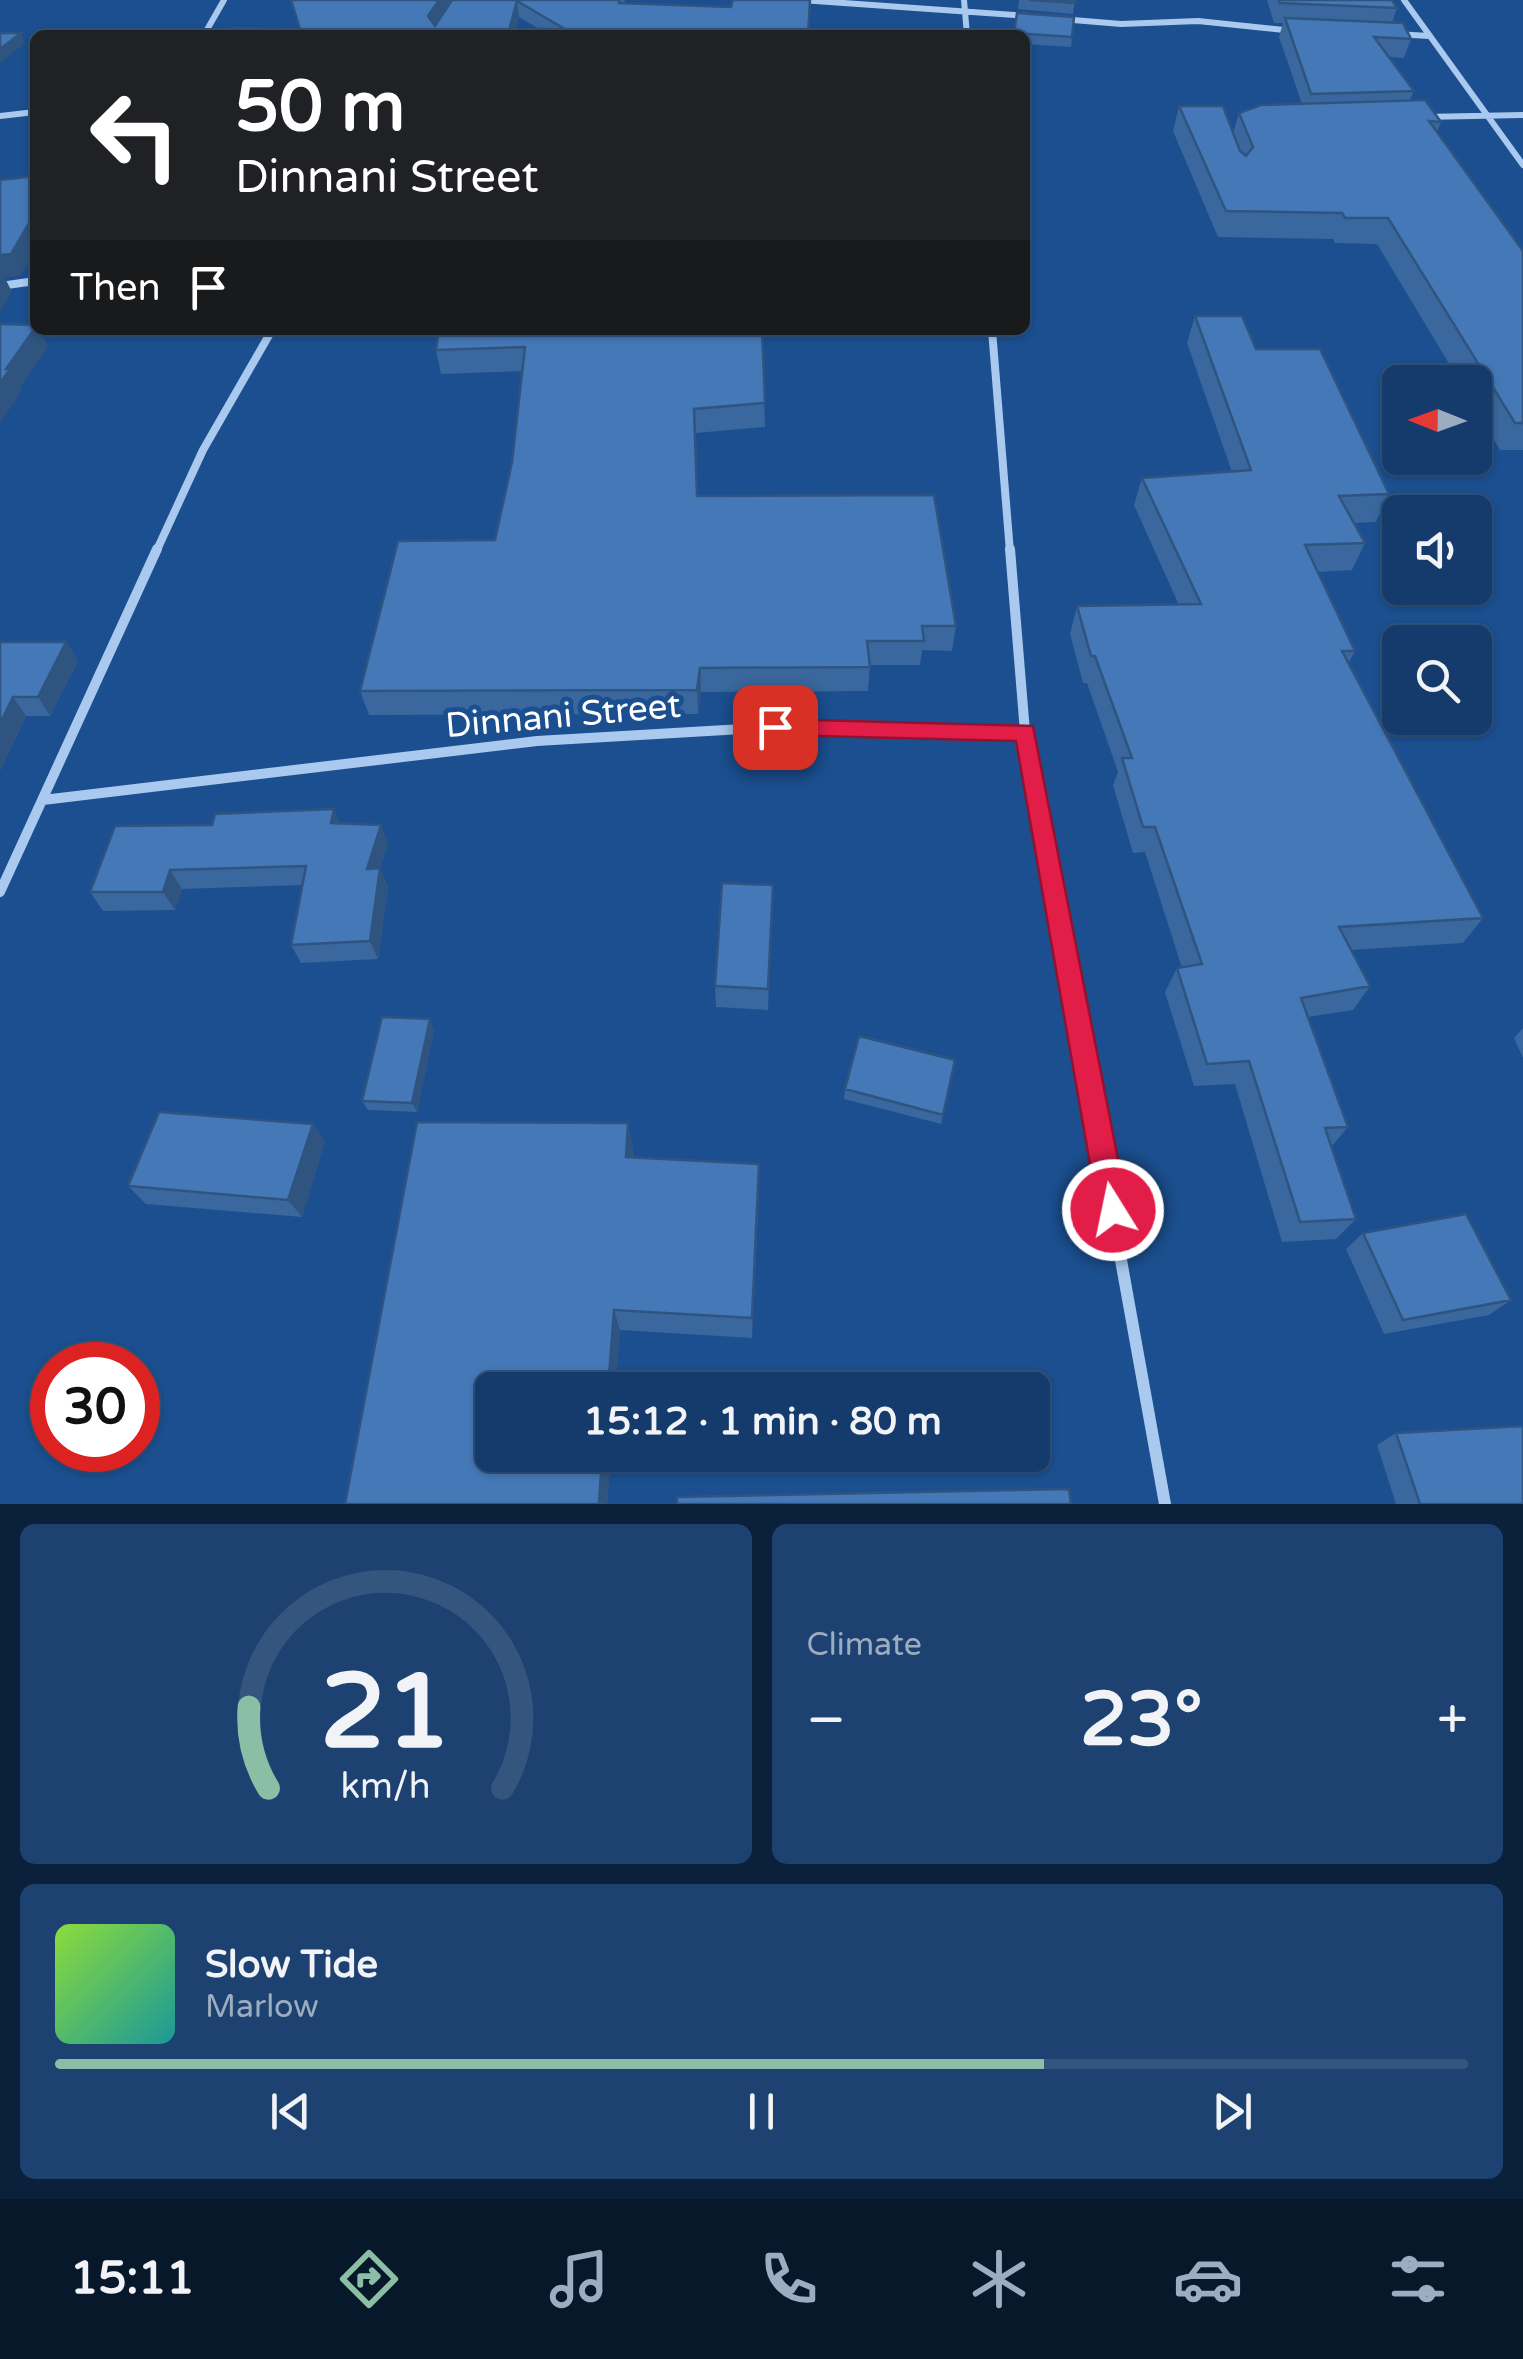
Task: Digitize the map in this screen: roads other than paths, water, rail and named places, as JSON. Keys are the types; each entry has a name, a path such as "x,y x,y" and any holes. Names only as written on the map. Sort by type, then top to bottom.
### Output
{"street":[{"path":"207,30 224,0"},
{"path":"801,0 1120,24 1198,22 1306,31"},
{"path":"964,0 967,30"},
{"path":"1404,0 1523,166"},
{"path":"1394,34 1429,36"},
{"path":"0,116 30,113"},
{"path":"1410,117 1523,115"},
{"path":"0,286 30,282"},
{"path":"0,892 203,450 269,335"},
{"path":"992,335 1026,732 1165,1504"},
{"name":"Dinnani Street","path":"43,800 537,741 775,727 1026,732"}]}
